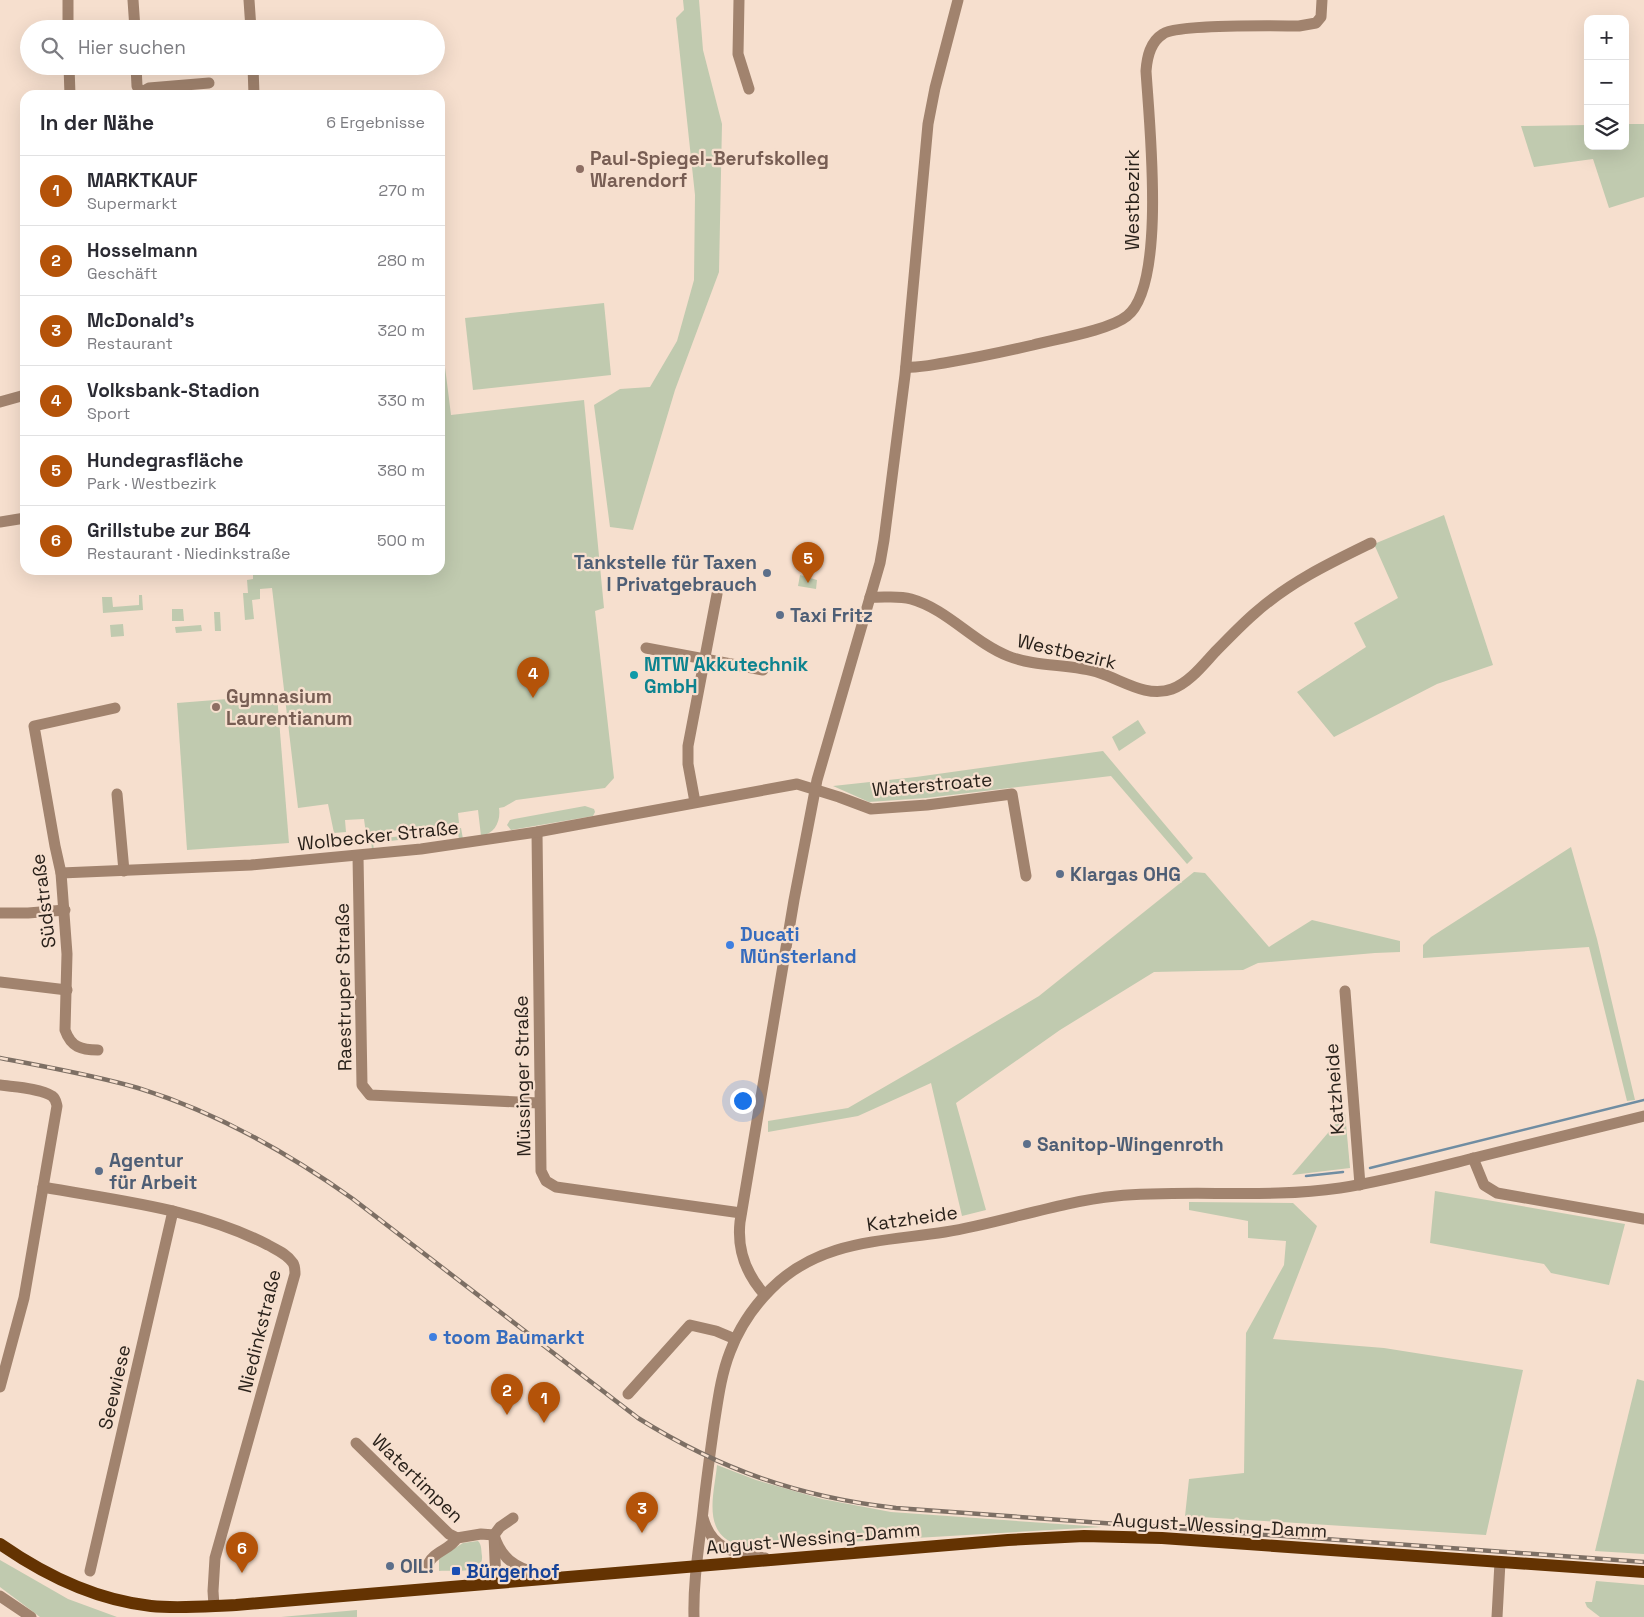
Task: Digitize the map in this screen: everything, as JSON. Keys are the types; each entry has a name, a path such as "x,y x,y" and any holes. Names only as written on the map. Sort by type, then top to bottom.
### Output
{"main road":[{"name":"August-Wessing-Damm","path":"0,1544 51,1576 82,1589 102,1596 152,1606 214,1606 1026,1539 1123,1536 1644,1572"}],"street":[{"path":"68,0 68,20"},
{"path":"134,0 135,20"},
{"path":"249,0 250,20"},
{"path":"739,0 738,54 750,89"},
{"path":"765,1296 754,1282 744,1264 739,1236 741,1213 794,900 819,771 830,739 880,563 906,367 928,124 935,88 958,0"},
{"name":"Westbezirk","path":"906,367 919,367 984,356 1104,327 1128,316 1136,306 1142,292 1150,259 1153,230 1146,71 1151,46 1164,33 1186,28 1299,26 1316,23 1320,17 1322,0"},
{"path":"69,75 70,90"},
{"path":"136,75 139,90"},
{"path":"253,75 254,90"},
{"path":"146,90 149,88 209,83"},
{"path":"0,402 20,396"},
{"path":"0,522 20,519"},
{"name":"Westbezirk","path":"870,597 900,597 924,603 994,650 1009,657 1042,665 1098,672 1138,689 1162,692 1174,689 1190,678 1256,612 1298,579 1371,543"},
{"path":"695,802 687,757 717,594"},
{"path":"646,648 763,670"},
{"name":"Südstraße","path":"98,1050 83,1050 69,1040 65,1030 67,954 65,910 61,873 34,726 115,708"},
{"name":"Wolbecker Straße","path":"61,873 251,865 358,856 537,832 789,784 816,789"},
{"name":"Waterstroate","path":"816,789 871,809 927,805 1012,794 1026,876"},
{"path":"117,794 124,871"},
{"name":"Müssinger Straße","path":"537,832 540,1171 546,1181 556,1187 741,1213"},
{"name":"Raestruper Straße","path":"358,856 362,1085 370,1095 539,1103"},
{"path":"0,912 21,913 65,910"},
{"path":"0,982 66,990"},
{"name":"Katzheide","path":"1345,992 1360,1185"},
{"path":"0,1085 40,1092 54,1098 57,1106 24,1298 0,1387"},
{"name":"Katzheide","path":"694,1617 694,1588 702,1514 719,1392 726,1363 735,1339 748,1316 778,1283 796,1269 817,1258 864,1242 955,1230 1078,1201 1151,1194 1288,1193 1360,1185 1644,1116"},
{"path":"1473,1158 1484,1185 1497,1194 1644,1218"},
{"name":"Niedinkstraße","path":"43,1188 173,1211 207,1220 258,1240 284,1254 294,1264 295,1274 215,1558 214,1606"},
{"name":"Seewiese","path":"90,1571 173,1211"},
{"path":"628,1394 690,1325 716,1331 735,1339"},
{"name":"Watertimpen","path":"356,1443 449,1534 457,1538 481,1534 494,1535"},
{"path":"702,1514 709,1532 724,1547 735,1552 778,1560"},
{"path":"496,1583 494,1535 500,1527 514,1518"},
{"path":"494,1535 502,1553 516,1567 528,1572 544,1575 571,1577"},
{"name":"Watertimpen","path":"428,1564 432,1557 451,1546 457,1538"},
{"path":"1497,1617 1500,1562"},
{"path":"0,1596 31,1617"}],"green space":[{"path":"683,0 699,0 703,50 722,124 719,272 675,390 633,530 610,527 594,405 620,389 650,387 677,341 694,280 695,195 676,18 684,10"},
{"path":"1629,124 1644,124 1644,197 1609,208 1593,159 1534,167 1521,126 1584,125 1584,150 1629,150"},
{"path":"604,303 611,375 473,390 465,318"},
{"path":"445,367 451,415 584,400 604,608 595,611 614,778 605,788 516,800 499,808 499,818 496,826 490,833 481,836 478,810 458,813 459,823 366,834 364,819 345,820 346,832 334,833 328,804 298,808 272,588 260,589 260,599 252,600 254,619 245,620 243,593 248,593 247,580 253,579 253,575 445,575"},
{"path":"1444,515 1493,665 1437,684 1334,737 1297,692 1366,647 1354,623 1398,598 1374,544"},
{"path":"800,575 817,580 816,589 798,586"},
{"path":"139,595 142,595 143,610 103,613 102,597 112,597 113,607 139,605"},
{"path":"172,609 183,609 184,621 172,621"},
{"path":"214,612 220,612 221,631 215,631"},
{"path":"123,624 124,636 111,637 110,625"},
{"path":"201,625 202,631 176,633 175,627"},
{"path":"277,695 289,843 187,850 177,703"},
{"path":"1138,720 1146,733 1119,751 1112,737"},
{"path":"1103,751 1193,858 1187,864 1111,776 926,798 869,802 833,786 916,777"},
{"path":"585,806 594,809 593,816 511,830 507,825 510,820 514,819"},
{"path":"461,828 463,839 459,839 458,833 373,843 374,850 372,850 371,840"},
{"path":"1571,847 1597,939 1635,1100 1627,1101 1589,947 1423,958 1423,945 1431,937"},
{"path":"1194,872 1205,873 1269,947 1312,920 1400,941 1400,952 1258,963 1243,970 1154,972 1060,1030 956,1103 986,1210 962,1216 931,1083 858,1116 768,1132 768,1121 848,1108 1039,996"},
{"path":"1345,1113 1350,1168 1292,1175"},
{"path":"1435,1191 1625,1224 1609,1285 1551,1273 1544,1264 1430,1243"},
{"path":"1189,1202 1293,1203 1317,1226 1273,1339 1384,1348 1523,1370 1486,1535 1185,1516 1189,1479 1244,1473 1246,1333 1284,1265 1286,1241 1248,1238 1248,1221 1189,1210"},
{"path":"1637,1379 1644,1381 1644,1554 1595,1551"},
{"path":"717,1465 756,1480 822,1499 891,1512 1102,1527 747,1548 729,1541 716,1526 712,1506"},
{"path":"478,1541 481,1546 482,1556 478,1566 473,1569 459,1571 439,1571 439,1558 463,1543"},
{"path":"0,1560 68,1599 117,1617 40,1617 0,1587"},
{"path":"1596,1581 1644,1585 1644,1617 1600,1617 1587,1607 1585,1602 1592,1602"},
{"path":"357,1610 357,1617 281,1617"}],"waterway":[{"path":"1370,1168 1644,1100"},
{"path":"1306,1176 1343,1172"}],"railway":[{"path":"0,1058 87,1075 138,1088 195,1109 250,1135 303,1165 353,1199 638,1418 669,1436 731,1466 794,1488 826,1497 896,1508 1644,1562"}],"place":[{"name":"Paul-Spiegel-Berufskolleg Warendorf","path":"580,169"},
{"name":"Tankstelle für Taxen I Privatgebrauch","path":"767,573"},
{"name":"Hundegrasfläche","path":"808,583"},
{"name":"Taxi Fritz","path":"780,615"},
{"name":"MTW Akkutechnik GmbH","path":"634,675"},
{"name":"Volksbank-Stadion","path":"533,698"},
{"name":"Gymnasium Laurentianum","path":"216,707"},
{"name":"Klargas OHG","path":"1060,874"},
{"name":"Ducati Münsterland","path":"730,945"},
{"name":"Sanitop-Wingenroth","path":"1027,1144"},
{"name":"Agentur für Arbeit","path":"99,1171"},
{"name":"toom Baumarkt","path":"433,1337"},
{"name":"Hosselmann","path":"507,1415"},
{"name":"MARKTKAUF","path":"544,1423"},
{"name":"McDonald's","path":"642,1533"},
{"name":"OIL!","path":"390,1566"},
{"name":"Bürgerhof","path":"456,1571"},
{"name":"Grillstube zur B64","path":"242,1573"}]}
